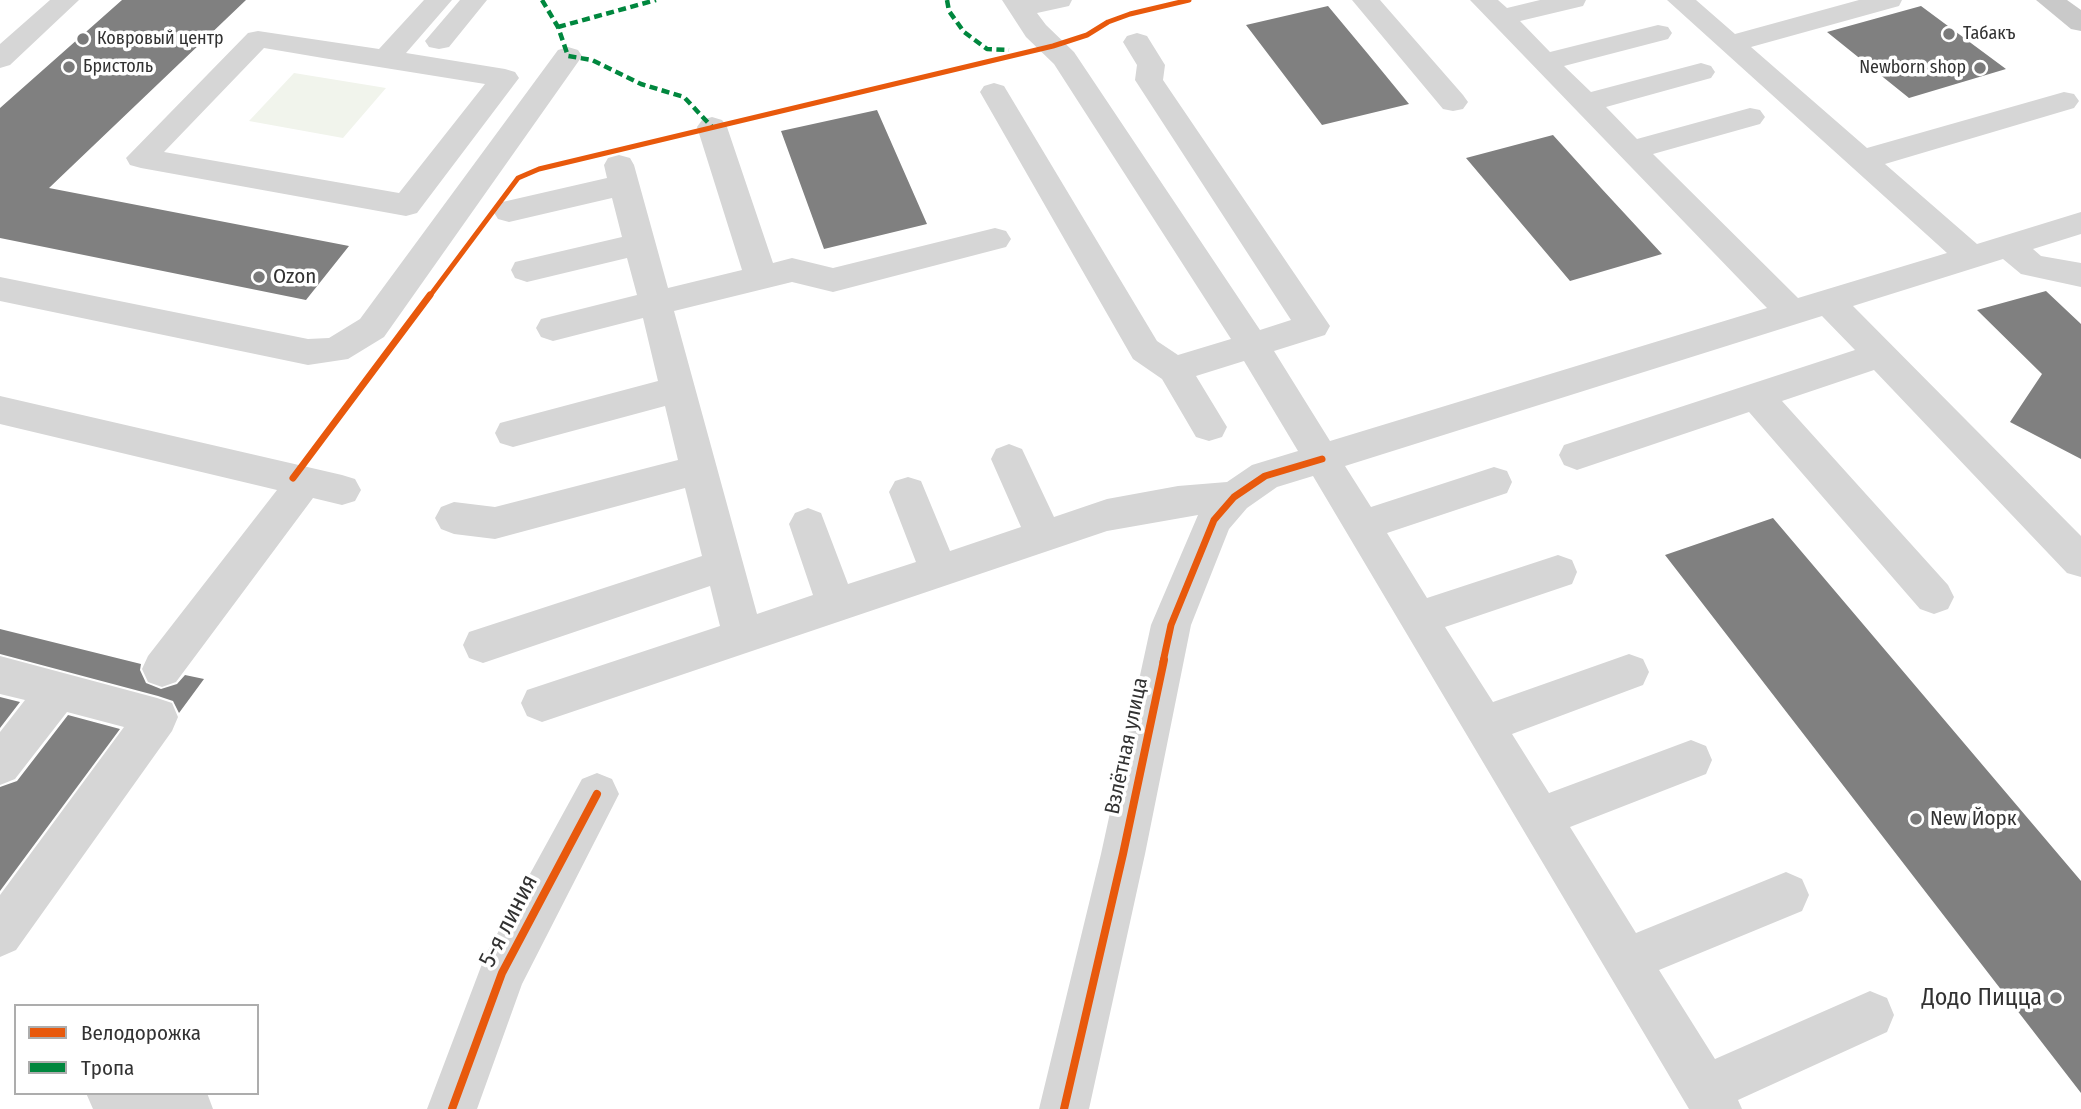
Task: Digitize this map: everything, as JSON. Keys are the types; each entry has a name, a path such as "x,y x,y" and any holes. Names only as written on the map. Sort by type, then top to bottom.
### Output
{"main road":[{"path":"2049,0 2081,23"}],"street":[{"path":"0,60 66,0"},
{"path":"386,59 439,0"},
{"path":"439,41 474,0"},
{"path":"1059,0 1018,5 1037,31 1064,58 1252,346 1711,1099 1870,1015"},
{"path":"1365,0 1453,102"},
{"path":"1492,9 1573,0"},
{"path":"1680,0 1972,257"},
{"path":"1731,44 1889,0"},
{"path":"1492,9 1793,314"},
{"path":"1545,62 1658,33"},
{"path":"258,39 386,59 505,78 406,205 141,158 258,39"},
{"path":"1137,42 1151,65 1134,83 1313,326 1174,370"},
{"path":"0,289 308,352 335,350 372,328 568,56"},
{"path":"1585,103 1701,72"},
{"path":"994,92 1145,350 1174,370 1209,427"},
{"path":"1861,160 2064,101"},
{"path":"1632,150 1750,117"},
{"path":"712,127 761,277"},
{"path":"509,211 622,175 743,637"},
{"name":"Взлётная улица","path":"1064,1109 1123,853 1171,625 1214,520 1234,497 1265,476 2081,223"},
{"path":"553,328 792,270 833,280 995,239"},
{"path":"527,270 640,244"},
{"path":"2008,246 2032,266 2081,275"},
{"path":"1829,302 2081,561"},
{"path":"1577,455 1880,355"},
{"path":"513,433 678,389"},
{"path":"1757,397 1934,597"},
{"path":"0,410 342,490"},
{"path":"1009,459 1044,536"},
{"path":"454,518 495,523 699,469"},
{"path":"162,669 186,611 230,554 305,481"},
{"path":"1363,525 1494,482"},
{"path":"908,492 939,571"},
{"path":"542,703 1107,516 1178,501 1234,497"},
{"path":"808,524 836,605"},
{"path":"483,645 724,565"},
{"path":"1419,618 1558,572"},
{"path":"1484,725 1629,673"},
{"path":"0,675 157,717 0,934"},
{"path":"0,765 59,690"},
{"path":"1540,818 1691,760"},
{"name":"5-я линия","path":"452,1109 502,973 597,794"},
{"path":"1627,960 1786,895"},
{"path":"121,1095 188,1109"}],"shaded area":[{"path":"294,73 386,88 343,138 249,121"}],"building":[{"path":"122,0 246,0 49,188 349,246 306,300 0,238 0,108"},
{"path":"1328,6 1409,104 1322,125 1246,25"},
{"path":"1921,6 2006,69 1909,98 1827,32"},
{"path":"877,110 927,224 824,249 781,131"},
{"path":"1553,135 1662,254 1570,281 1466,158"},
{"path":"2046,291 2081,324 2081,459 2010,422 2042,374 1977,310"},
{"path":"1773,518 2081,881 2081,1093 1665,555"},
{"path":"0,629 141,664 140,670 146,683 161,689 177,684 185,675 204,679 179,713 173,701 158,696 0,654"},
{"path":"0,697 20,702 0,728"},
{"path":"68,715 120,729 0,891 0,787 17,781"}],"marked path":[{"path":"542,0 558,27 568,56 592,60 641,84 684,97 712,127"},
{"path":"558,27 656,0"},
{"path":"947,0 949,11 964,32 987,49 1009,50"}],"cycle path":[{"path":"293,478 518,178 539,169 1053,46 1087,35 1108,22 1130,14 1189,0"},
{"path":"1064,1109 1123,854 1171,625 1214,520 1234,497 1265,476 1322,459"},
{"path":"452,1109 502,973 597,794"}],"place":[{"name":"Табакъ","path":"1949,34"},
{"name":"Ковровый центр","path":"83,39"},
{"name":"Бристоль","path":"69,67"},
{"name":"Newborn shop","path":"1980,68"},
{"name":"Ozon","path":"259,277"},
{"name":"New Йорк","path":"1916,819"},
{"name":"Додо Пицца","path":"2056,998"}]}
